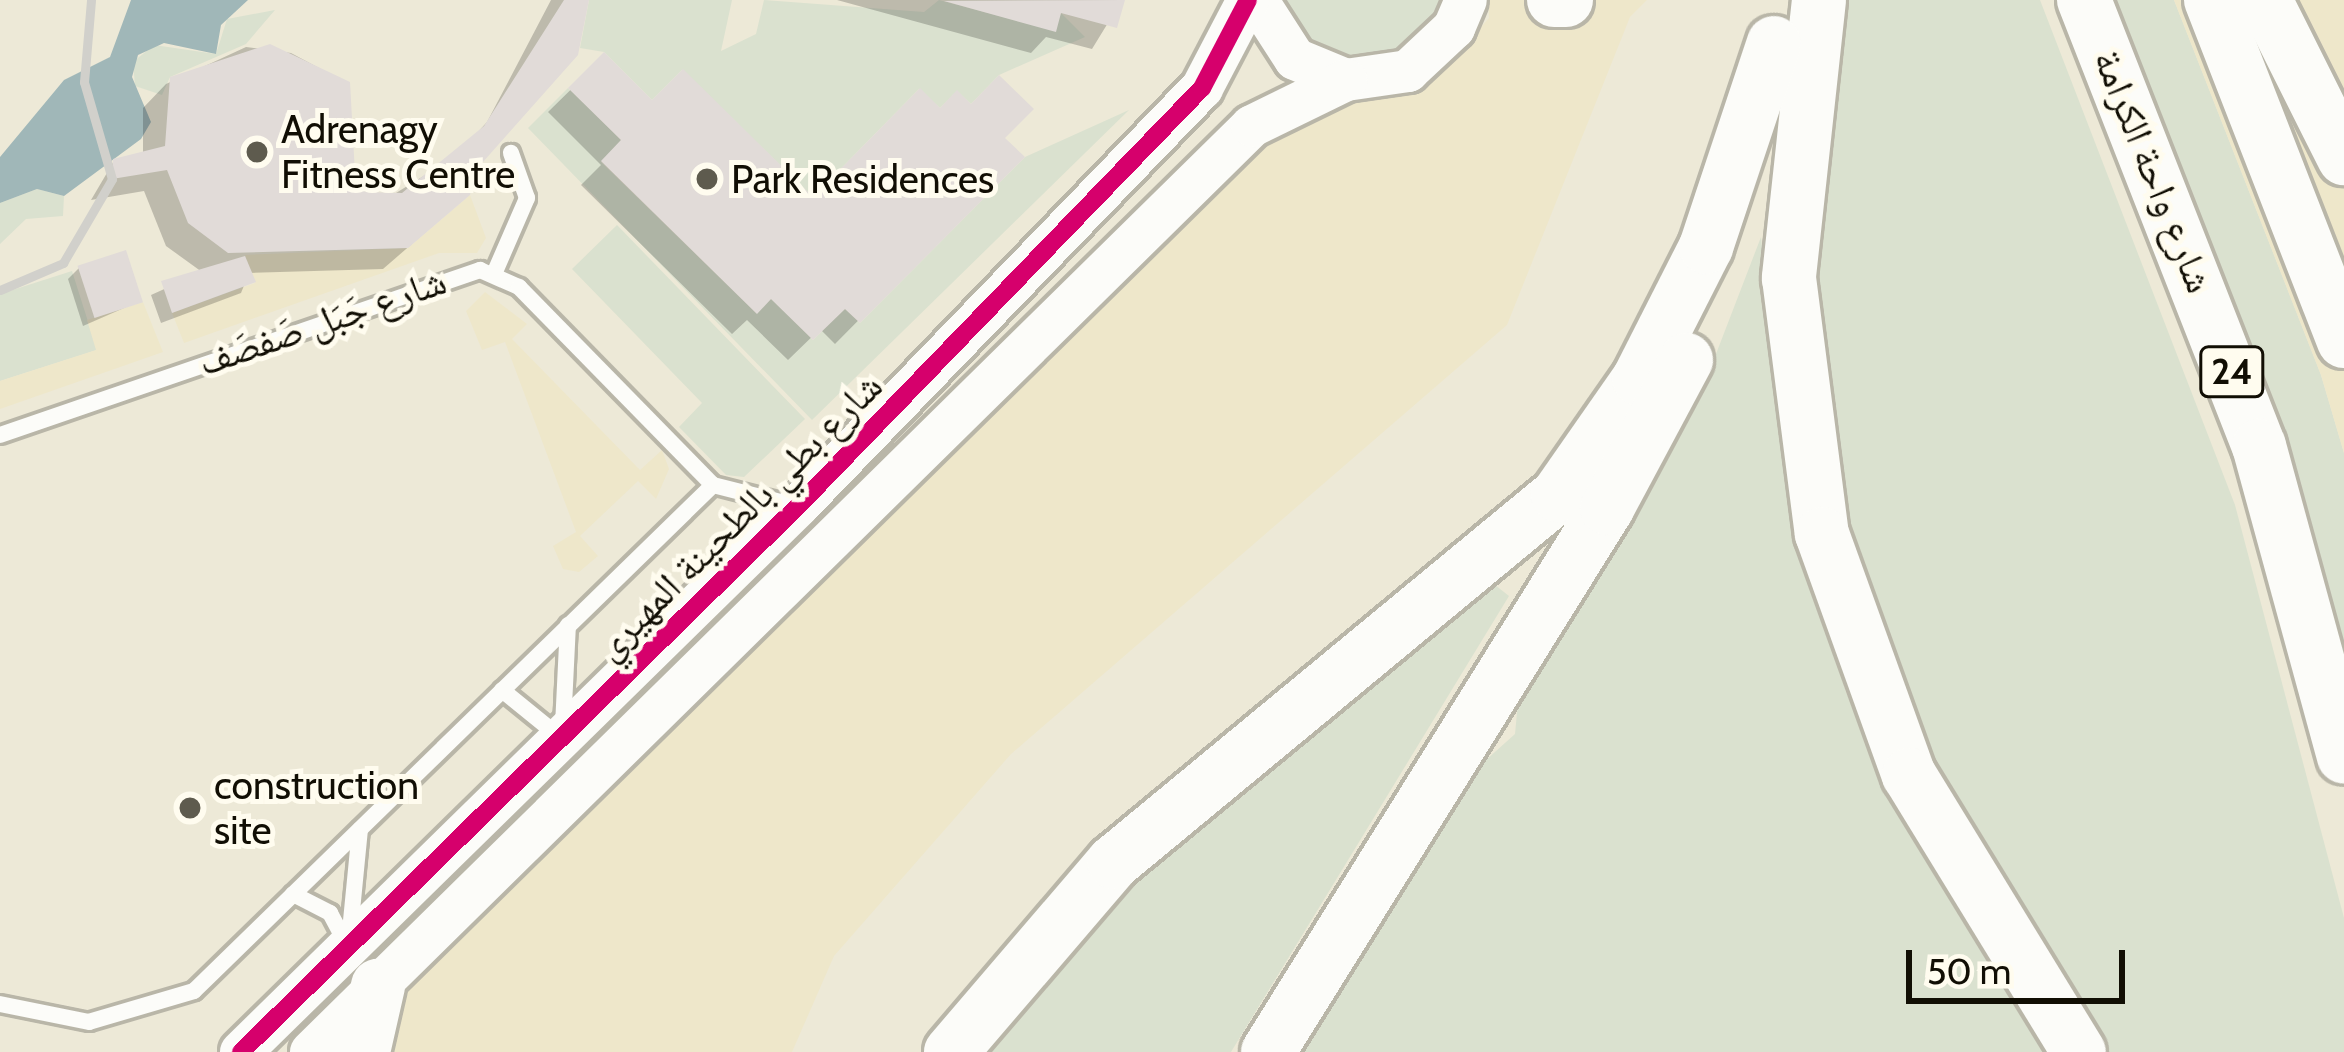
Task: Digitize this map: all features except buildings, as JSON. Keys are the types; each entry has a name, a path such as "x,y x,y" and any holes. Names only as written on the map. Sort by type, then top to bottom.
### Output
{"highway":[{"path":"1554,0 1566,0"},
{"path":"1819,0 1789,278 1822,534 1909,775 2079,1052"},
{"name":"شارع واحة الكرامة","path":"2084,0 2259,446 2344,757"},
{"path":"2211,0 2344,341"},
{"path":"2265,0 2344,158"},
{"path":"952,1052 1114,862 1558,495 1639,379 1706,248 1776,22"},
{"path":"1268,1052 1674,387 1747,205 1776,22"},
{"path":"917,1052 1108,837 1239,757"},
{"path":"363,968 363,1052"}],"street":[{"name":"شارع بطي بالطحينة المهيري","path":"311,1052 363,968 562,739 799,505 1202,88 1248,0"},
{"path":"1257,0 1295,59 1346,80"},
{"name":"شارع بطي بالطحينة المهيري","path":"241,1052 363,968 1252,126 1346,80 1408,71 1444,40 1466,0"}],"lane":[{"path":"494,274 527,198 511,152"},
{"name":"شارع جَبَل صَفصَف","path":"0,435 445,275 494,274 712,484"},
{"path":"0,1004 63,1023 153,1010 194,991 712,484 799,505"},
{"path":"562,739 568,625"},
{"path":"502,690 562,739"},
{"path":"360,829 363,968"},
{"path":"293,894 330,913 363,968"}],"green space":[{"path":"589,0 732,0 721,51 756,34 764,0 924,12 939,0 1055,31 1061,13 1085,37 999,75 971,104 957,91 940,108 919,89 813,197 682,70 652,100 604,52 580,48"},
{"path":"1271,0 1452,0 1426,44 1370,68 1309,52"},
{"path":"1833,0 2040,0 2235,505 2344,918 2344,1052 2102,1052 1950,806 1866,620 1811,338"},
{"path":"2090,0 2174,0 2321,375 2344,453 2344,773"},
{"path":"275,10 246,44 170,77 162,95 135,86 133,62 154,45 216,54 227,19"},
{"path":"568,88 621,140 601,162 756,313 771,299 813,340 845,309 860,323 1025,157 1129,110 812,420 528,128"},
{"path":"37,189 64,196 63,216 26,219 0,244 0,203"},
{"path":"617,225 805,419 744,477 726,475 679,427 702,403 572,269"},
{"path":"1761,237 1788,495 1846,692 1905,822 2051,1052 1295,1052 1482,750 1486,760 1515,734 1519,691 1701,393"},
{"path":"72,271 97,350 0,381 0,294"},
{"path":"1490,581 1509,596 1231,1052 979,1052 1095,909"}],"sand":[{"path":"1488,0 1647,0 1630,17 1507,325 1011,754 834,956 792,1052 329,1052 1266,138 1331,107 1433,82 1489,18"},
{"path":"2174,0 2344,0 2344,453 2321,375"},
{"path":"470,195 486,238 477,253 439,253 184,343 172,313 255,283 245,255 408,248"},
{"path":"485,292 527,324 512,339 640,470 662,450 669,469 656,499 638,481 580,536 598,556 579,572 563,569 553,546 576,532 505,342 482,350 466,311"},
{"path":"143,302 163,352 0,409 0,381 96,350 87,320"}],"water":[{"path":"131,0 248,0 221,25 216,54 164,43 138,55 132,77 151,122 141,139 64,196 37,189 0,203 0,157 64,80 110,57"}],"railway":[{"path":"0,290 63,263 112,179 84,82 91,0"}],"cycle path":[{"path":"241,1052 799,505 1202,88 1248,0"}],"place":[{"name":"Adrenagy Fitness Centre","path":"257,152"},
{"name":"Park Residences","path":"707,179"},
{"name":"construction site","path":"190,808"}]}
